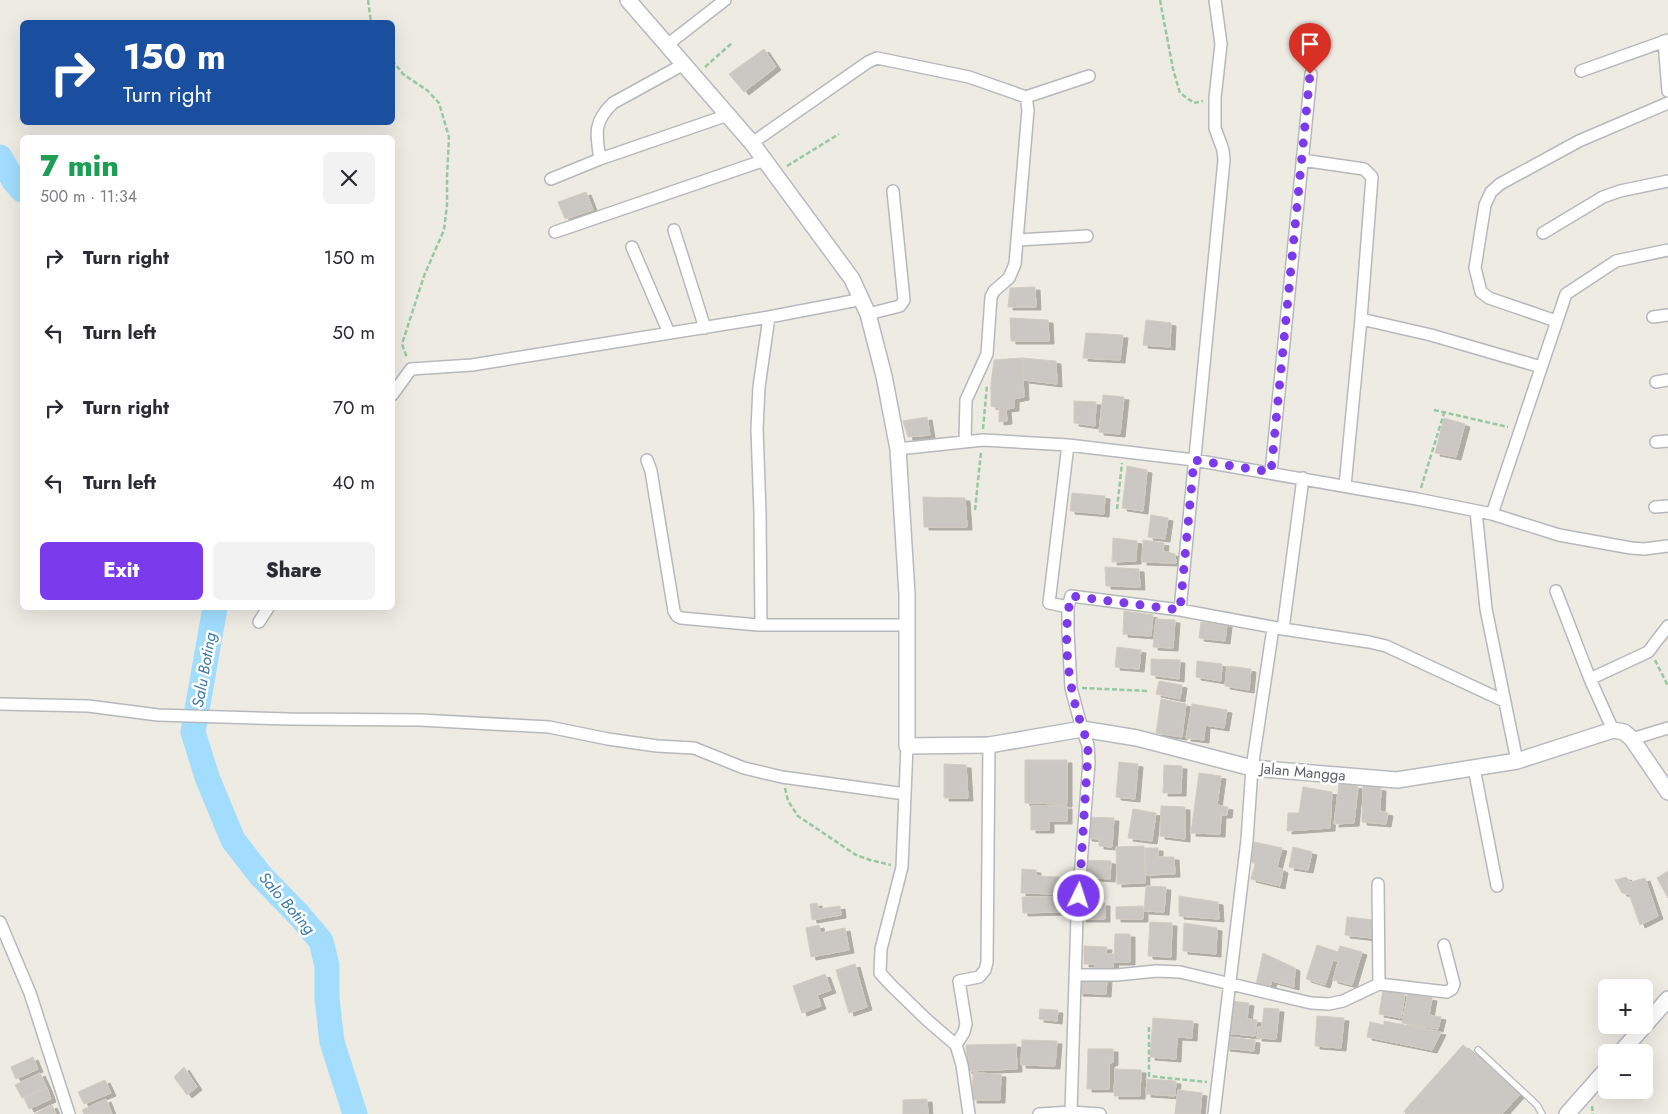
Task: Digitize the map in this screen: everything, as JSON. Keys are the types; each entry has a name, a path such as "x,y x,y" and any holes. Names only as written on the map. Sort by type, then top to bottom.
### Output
{"street":[{"path":"628,0 752,143 852,279 866,307 884,376 898,449 907,594 907,746 902,867 881,949 880,973 906,1000 956,1045 962,1065 970,1114"},
{"path":"667,45 725,0"},
{"path":"1180,610 1224,160 1214,128 1221,44 1215,0"},
{"path":"1582,71 1666,41 1668,91"},
{"path":"752,143 868,62 877,58 969,77 1026,97 1089,76"},
{"path":"600,159 596,130 606,110 613,103 684,64"},
{"path":"1271,472 1310,74"},
{"path":"965,441 966,400 987,354 991,296 1009,278 1015,264 1029,106 1026,97"},
{"path":"1556,321 1488,298 1481,292 1475,268 1486,200 1500,184 1569,147 1668,103"},
{"path":"551,179 600,159 728,115"},
{"path":"555,232 765,160"},
{"path":"1302,160 1364,170 1372,178 1345,486"},
{"path":"1542,233 1603,197 1620,191 1668,181"},
{"path":"395,391 411,369 472,365 769,317 866,307 900,306 904,300 893,191"},
{"path":"674,230 706,328"},
{"path":"1018,240 1088,236"},
{"path":"632,247 670,333"},
{"path":"1492,514 1563,300 1568,292 1616,261 1668,250"},
{"path":"1653,317 1668,315"},
{"path":"761,624 757,429 759,386 769,317"},
{"path":"1361,319 1431,335 1541,366"},
{"path":"898,449 982,440 1068,445 1194,460 1271,472 1492,514 1558,535 1631,548 1644,549 1668,546"},
{"path":"1068,445 1049,603 1068,607"},
{"path":"646,460 650,471 674,611 677,616 690,619 761,624 907,625"},
{"path":"1214,1114 1248,840 1252,768 1303,478"},
{"path":"1656,507 1668,506"},
{"path":"1476,511 1485,598 1517,761"},
{"path":"1556,592 1590,679 1613,730 1624,732 1632,739 1668,792"},
{"path":"1071,1112 1077,916 1089,762 1088,745 1071,688 1068,607 1071,596 1180,610 1386,646 1504,701"},
{"path":"259,622 267,610"},
{"path":"1590,679 1650,650 1668,626"},
{"path":"0,704 88,706 158,714 290,719 420,720 549,728 608,740 694,748 744,768 782,777 905,794"},
{"path":"1632,739 1668,728"},
{"name":"Jalan Mangga","path":"907,746 989,745 1082,729 1137,738 1252,768 1397,780 1517,761 1613,730"},
{"path":"956,1045 964,1032 966,1024 959,981 979,977 985,970 987,962 989,745"},
{"path":"1474,768 1497,886"},
{"path":"1378,884 1379,984"},
{"path":"0,922 30,992 69,1114"},
{"path":"1075,976 1176,971 1196,974 1311,1004 1329,1004 1343,1001 1379,984 1447,992 1452,989 1454,984 1444,945"},
{"path":"1628,1044 1668,999"},
{"path":"1567,1114 1598,1079"},
{"path":"1039,1114 1071,1112 1100,1114"}],"lane":[{"path":"1478,1050 1537,1105 1542,1114"}],"path":[{"path":"368,0 371,20"},
{"path":"1160,0 1173,69 1180,93 1194,103 1215,98"},
{"path":"694,77 732,43"},
{"path":"395,64 403,74 428,91 439,103 449,137 447,205 444,230 424,276 402,344 411,369"},
{"path":"775,173 839,134"},
{"path":"1434,410 1519,430"},
{"path":"1417,499 1444,412"},
{"path":"1117,509 1123,452"},
{"path":"1650,650 1668,686"},
{"path":"1071,688 1149,691"},
{"path":"782,777 788,801 798,816 856,855 902,867"},
{"path":"1149,1027 1149,1076 1218,1083"}],"building":[{"path":"764,49 776,67 744,92 729,74"},
{"path":"586,192 593,210 565,219 558,202"},
{"path":"1035,287 1036,307 1008,307 1010,288"},
{"path":"1010,318 1048,320 1049,341 1011,341"},
{"path":"1146,320 1171,323 1170,347 1143,345"},
{"path":"1086,333 1123,335 1120,360 1083,358"},
{"path":"1022,358 1056,361 1057,384 1024,380"},
{"path":"1022,358 1024,397 1014,399 1014,408 1006,409 1007,421 999,422 999,408 991,406 994,360"},
{"path":"1103,395 1124,397 1120,434 1099,432"},
{"path":"1074,401 1096,402 1095,426 1074,423"},
{"path":"927,417 930,435 908,437 903,421"},
{"path":"1444,418 1465,424 1456,457 1435,453"},
{"path":"1127,466 1147,470 1143,511 1122,508"},
{"path":"1072,493 1105,496 1104,514 1070,511"},
{"path":"923,497 965,498 967,527 924,527"},
{"path":"1151,515 1168,518 1165,539 1148,537"},
{"path":"1113,538 1137,541 1136,561 1112,562"},
{"path":"1143,540 1164,543 1163,551 1175,554 1176,563 1142,562"},
{"path":"1105,567 1139,569 1140,587 1106,586"},
{"path":"1124,611 1153,615 1151,636 1123,634"},
{"path":"1156,619 1175,620 1173,648 1153,647"},
{"path":"1201,622 1227,624 1225,641 1199,638"},
{"path":"1117,647 1141,650 1139,669 1115,667"},
{"path":"1151,659 1180,660 1179,679 1151,675"},
{"path":"1197,661 1222,664 1221,681 1196,677"},
{"path":"1227,666 1251,669 1249,690 1225,686"},
{"path":"1159,681 1182,685 1180,699 1156,694"},
{"path":"1161,699 1186,704 1182,737 1156,733"},
{"path":"1192,704 1227,710 1224,728 1205,725 1204,740 1186,738"},
{"path":"1025,760 1067,760 1067,804 1025,803"},
{"path":"1119,762 1138,764 1135,799 1116,797"},
{"path":"944,764 966,765 968,798 944,798"},
{"path":"1164,765 1182,766 1181,793 1163,793"},
{"path":"1199,773 1221,776 1217,805 1228,807 1227,815 1221,815 1220,834 1191,833"},
{"path":"1339,784 1358,786 1354,823 1334,824"},
{"path":"1363,786 1381,788 1380,811 1388,813 1386,824 1362,822"},
{"path":"1303,787 1332,792 1330,828 1287,831 1288,813 1299,813"},
{"path":"1031,806 1067,806 1067,821 1049,821 1049,830 1031,830"},
{"path":"1161,806 1185,807 1185,839 1160,836"},
{"path":"1133,809 1156,813 1152,841 1128,838"},
{"path":"1088,817 1114,818 1112,847 1099,846 1099,839 1087,838"},
{"path":"1254,842 1282,848 1277,867 1283,870 1280,886 1251,879 1255,864 1249,860"},
{"path":"1144,846 1145,883 1117,884 1116,847"},
{"path":"1293,847 1312,852 1308,870 1289,867"},
{"path":"1145,848 1158,848 1158,857 1174,857 1175,874 1146,875"},
{"path":"1084,860 1111,861 1110,879 1083,877"},
{"path":"1022,869 1036,870 1036,876 1059,877 1059,894 1021,893"},
{"path":"1668,871 1668,898 1657,878"},
{"path":"1626,877 1631,882 1645,878 1658,916 1640,925 1629,894 1622,893 1615,880"},
{"path":"1146,886 1166,887 1164,912 1144,911"},
{"path":"1179,896 1218,902 1219,919 1179,916"},
{"path":"1022,897 1059,897 1059,912 1023,913"},
{"path":"817,903 818,909 840,906 841,915 812,920 810,904"},
{"path":"1081,903 1105,903 1105,919 1081,919"},
{"path":"1143,906 1143,919 1116,919 1116,907"},
{"path":"1347,917 1374,920 1372,938 1345,935"},
{"path":"1150,922 1172,923 1171,957 1148,956"},
{"path":"1184,923 1217,928 1216,954 1183,951"},
{"path":"819,925 820,933 845,928 849,950 811,957 806,928"},
{"path":"1115,934 1130,934 1130,962 1114,962"},
{"path":"1317,945 1338,952 1340,946 1362,952 1352,985 1333,980 1338,962 1333,960 1325,985 1306,979"},
{"path":"1084,946 1107,947 1106,954 1114,954 1113,972 1094,972 1095,964 1084,964"},
{"path":"1263,953 1295,968 1294,987 1272,981 1270,987 1256,984"},
{"path":"855,964 867,1007 849,1013 836,970"},
{"path":"825,974 831,990 817,995 821,1006 802,1013 793,986"},
{"path":"1078,977 1107,978 1106,994 1078,993"},
{"path":"1383,990 1405,994 1401,1018 1379,1014"},
{"path":"1408,994 1432,998 1429,1015 1441,1017 1438,1029 1402,1023"},
{"path":"1231,1001 1249,1003 1247,1019 1257,1020 1255,1036 1225,1033"},
{"path":"1264,1008 1279,1009 1276,1039 1257,1038 1258,1027 1262,1027"},
{"path":"1040,1009 1058,1010 1057,1021 1039,1019"},
{"path":"1317,1016 1344,1018 1341,1048 1315,1046"},
{"path":"1153,1018 1193,1021 1192,1038 1177,1037 1176,1059 1150,1057"},
{"path":"1384,1021 1441,1032 1432,1050 1367,1037 1370,1022 1384,1025"},
{"path":"1226,1037 1255,1040 1254,1051 1225,1048"},
{"path":"1022,1040 1057,1041 1055,1066 1021,1065"},
{"path":"1016,1044 1017,1069 967,1071 966,1045"},
{"path":"1463,1045 1521,1093 1502,1114 1406,1114 1404,1111"},
{"path":"1088,1049 1113,1049 1113,1062 1109,1064 1109,1089 1087,1089"},
{"path":"33,1057 38,1069 16,1079 11,1067"},
{"path":"184,1067 197,1087 187,1095 174,1077"},
{"path":"1115,1069 1141,1070 1140,1096 1114,1096"},
{"path":"40,1073 47,1088 22,1098 15,1085"},
{"path":"973,1073 1001,1074 1000,1100 972,1100"},
{"path":"1147,1079 1176,1081 1175,1096 1146,1094"},
{"path":"105,1080 111,1093 84,1104 78,1092"},
{"path":"47,1088 51,1099 29,1109 24,1098"},
{"path":"1178,1090 1202,1093 1200,1114 1175,1114"},
{"path":"106,1099 112,1114 84,1114 82,1110"},
{"path":"927,1099 928,1114 903,1114 903,1100"},
{"path":"52,1105 56,1114 34,1114"}],"waterway":[{"name":"Salu Boting","path":"0,157 20,188"},
{"name":"Salo Boting","path":"215,610 193,732 207,777 233,840 261,876 321,941 327,966 327,998 332,1042 355,1114"}],"route":[{"path":"1079,896 1089,762 1088,745 1071,688 1068,645 1068,607 1071,596 1180,610 1194,460 1271,472 1310,74"}]}
